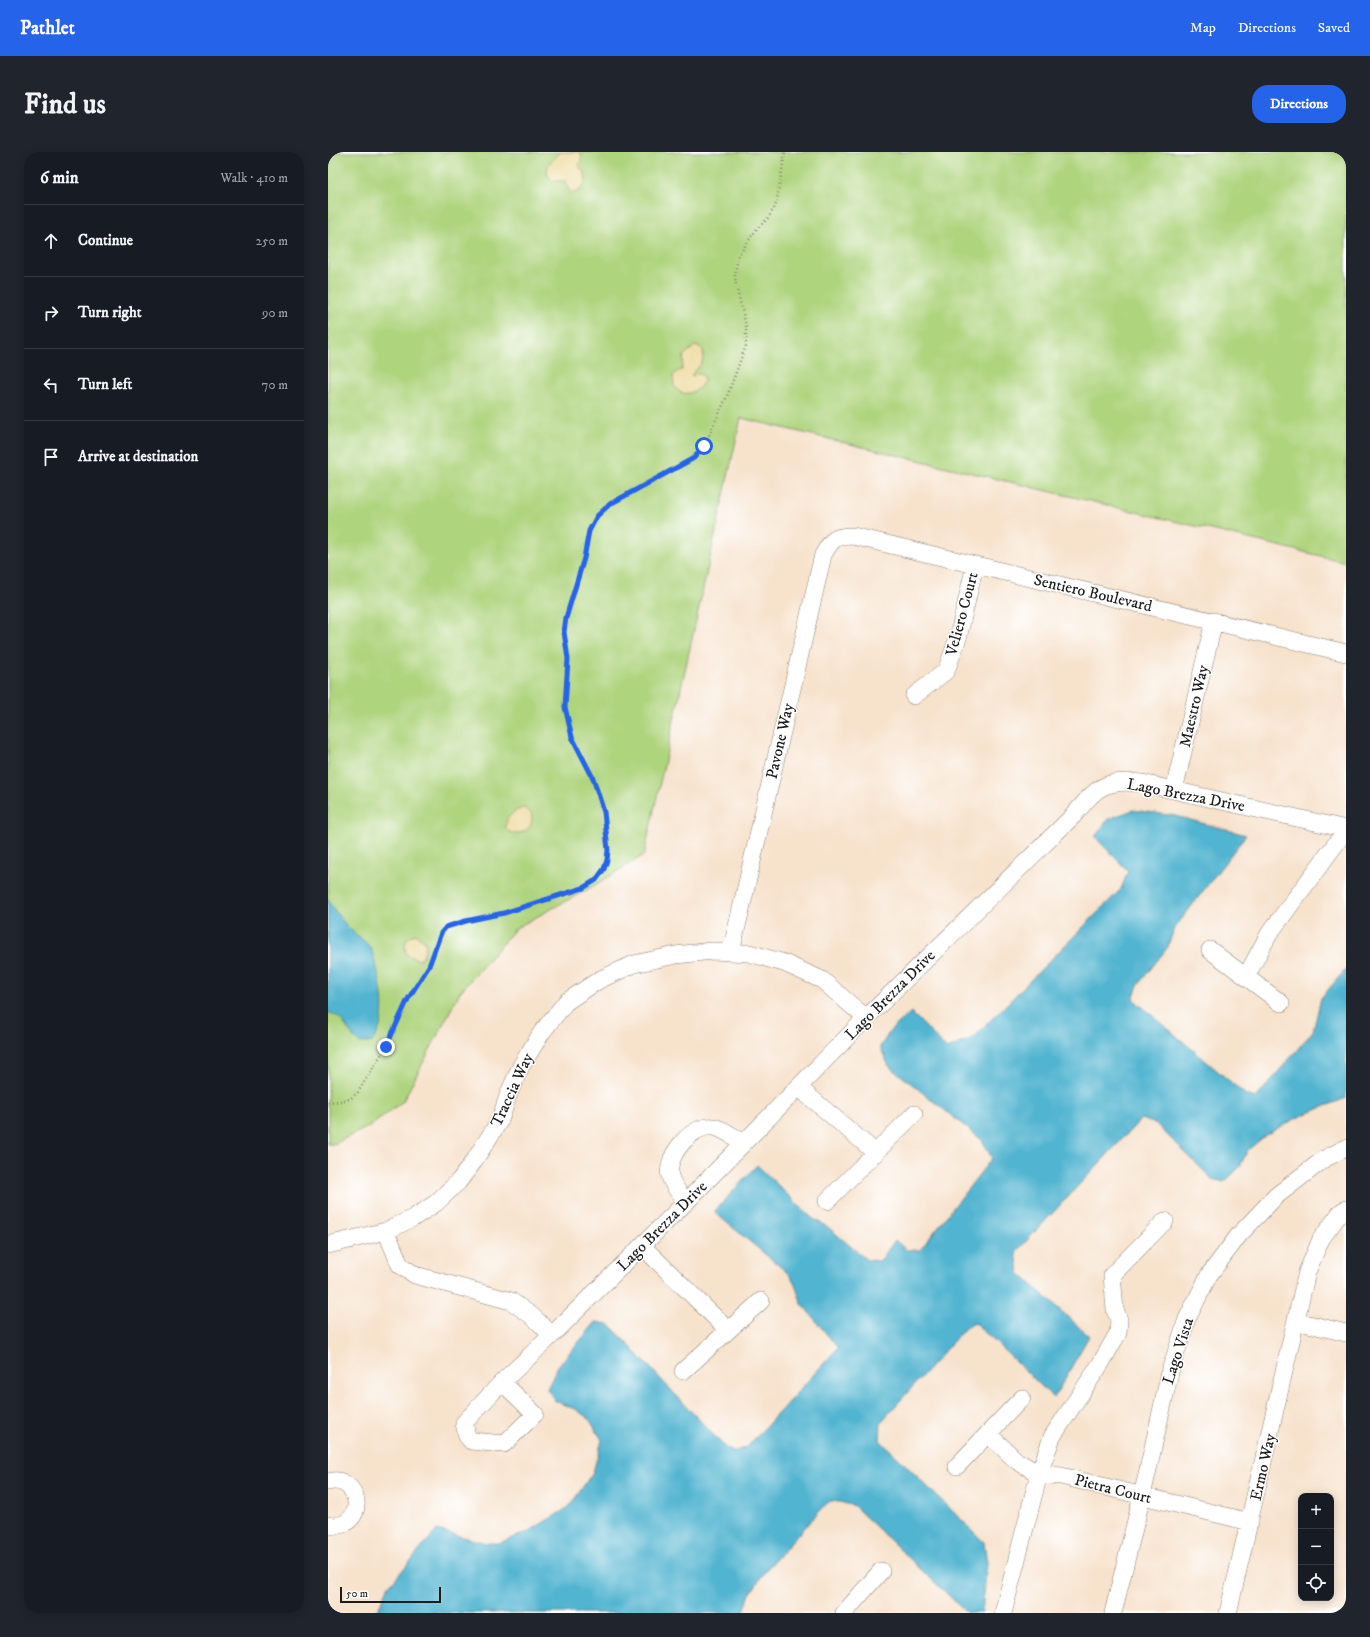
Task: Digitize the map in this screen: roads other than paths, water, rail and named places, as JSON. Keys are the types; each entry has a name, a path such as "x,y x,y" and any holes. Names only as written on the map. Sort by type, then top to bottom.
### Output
{"street":[{"name":"Sentiero Boulevard","path":"840,536 853,536 1346,652"},
{"name":"Pavone Way","path":"731,952 823,555 830,543 840,536"},
{"name":"Veliero Court","path":"914,696 946,671 958,638 975,565"},
{"name":"Maestro Way","path":"1174,790 1214,621"},
{"name":"Lago Brezza Drive","path":"502,1382 642,1246 798,1086 1073,816 1090,796 1107,784 1122,781 1142,783 1346,830"},
{"path":"1246,977 1269,934 1346,830"},
{"path":"1210,950 1281,1003"},
{"name":"Traccia Way","path":"328,1245 386,1231 413,1218 436,1203 459,1181 474,1161 500,1120 509,1093 521,1066 542,1032 566,1002 599,980 634,964 676,955 712,951 749,953 784,963 822,980 866,1018"},
{"path":"798,1086 876,1152"},
{"path":"827,1201 914,1114"},
{"path":"686,1202 674,1186 670,1176 671,1164 675,1152 684,1141 697,1128 713,1127 744,1143"},
{"name":"Lago Vista","path":"1113,1613 1142,1496 1170,1368 1187,1319 1209,1275 1239,1235 1276,1196 1324,1159 1346,1148"},
{"name":"Ermo Way","path":"1228,1613 1307,1272 1321,1239 1346,1209"},
{"path":"1003,1613 1039,1474 1052,1437 1101,1363 1118,1333 1118,1320 1115,1310 1112,1275 1164,1221"},
{"path":"386,1231 400,1265 415,1275 511,1301 532,1316 552,1335"},
{"path":"642,1246 728,1330"},
{"path":"683,1371 761,1301"},
{"path":"1296,1321 1346,1333"},
{"path":"957,1466 1022,1398"},
{"name":"Pietra Court","path":"988,1434 1017,1461 1039,1474 1061,1476 1250,1522"},
{"path":"328,1482 339,1481 347,1485 353,1491 357,1499 357,1508 354,1516 348,1522 339,1526 328,1525"},
{"path":"844,1613 881,1571"}],"water":[{"path":"1133,810 1176,816 1246,835 1174,929 1168,947 1138,985 1133,999 1246,1095 1256,1098 1313,1031 1321,998 1346,969 1346,1098 1301,1116 1267,1134 1248,1150 1239,1168 1224,1182 1212,1179 1156,1124 1141,1119 1016,1252 1019,1273 1089,1336 1054,1398 975,1323 965,1328 881,1422 880,1440 984,1542 987,1563 982,1613 967,1613 854,1506 829,1501 766,1570 750,1594 744,1611 746,1613 379,1613 378,1610 388,1587 437,1530 486,1543 499,1543 528,1532 569,1507 593,1472 602,1440 589,1419 577,1410 555,1401 547,1389 558,1366 596,1322 609,1324 723,1445 733,1452 747,1447 838,1348 802,1304 789,1274 714,1212 757,1165 812,1218 829,1228 867,1260 880,1261 895,1240 906,1250 920,1250 992,1158 982,1140 889,1066 880,1047 891,1030 911,1012 947,1049 973,1038 1121,889 1128,871 1095,837 1108,819"},
{"path":"328,899 342,920 370,947 373,953 383,1004 381,1024 372,1042 360,1043 355,1039 339,1018 328,1012"}]}
